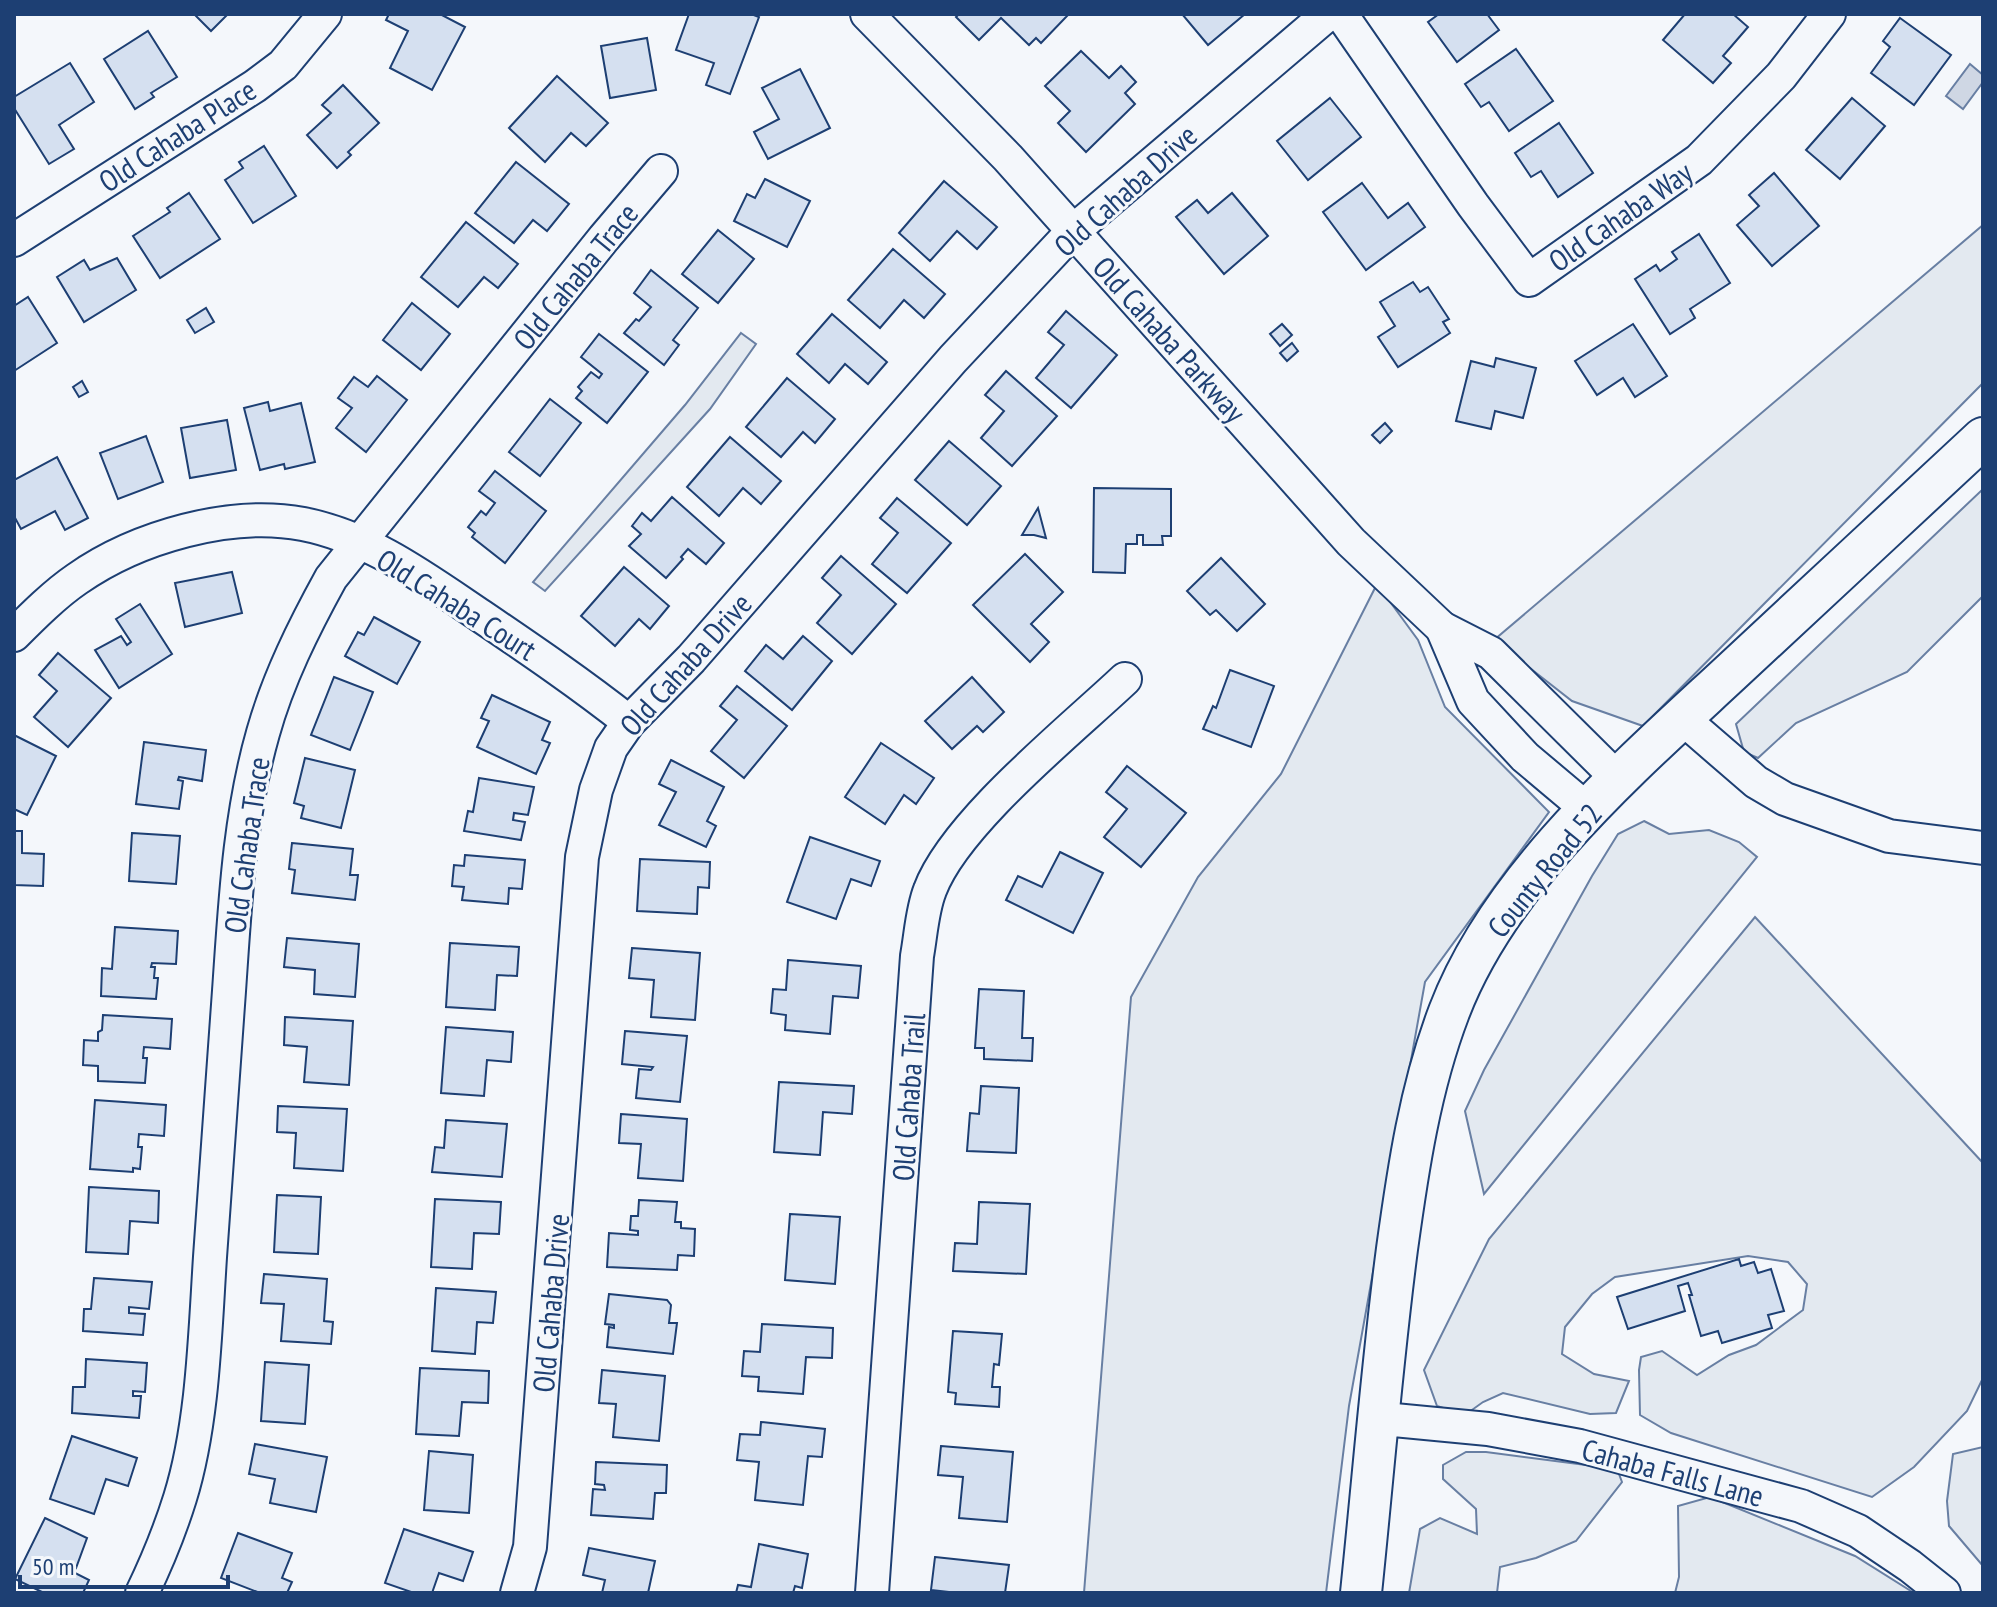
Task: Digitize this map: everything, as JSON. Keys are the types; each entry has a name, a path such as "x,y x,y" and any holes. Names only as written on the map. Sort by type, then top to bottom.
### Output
{"main road":[{"name":"County Road 52","path":"1361,1593 1388,1317 1408,1171 1431,1068 1449,1011 1467,973 1509,902 1588,810 1682,718 1983,438"}],"street":[{"name":"Old Cahaba Place","path":"14,240 264,79 283,65 325,14"},
{"name":"Old Cahaba Parkway","path":"867,14 1008,158 1351,542 1442,628 1491,653 1619,780"},
{"name":"Old Cahaba Drive","path":"517,1593 530,1547 582,857 596,790 611,748 629,722 691,659 953,359 1072,232 1328,14"},
{"name":"Old Cahaba Way","path":"1341,14 1473,205 1529,280 1699,160 1781,76 1829,14"},
{"name":"Old Cahaba Trace","path":"142,1593 181,1496 191,1454 199,1392 245,801 263,730 306,624 331,578 661,171"},
{"name":"Old Cahaba Court","path":"14,635 76,579 116,557 177,532 225,523 276,520 324,530 380,552 411,569 572,678 629,722"},
{"name":"Old Cahaba Parkway","path":"1442,628 1473,701 1525,757 1588,810"},
{"name":"Old Cahaba Trail","path":"872,1593 917,956 930,889 955,848 984,814 1125,679"},
{"path":"1682,718 1756,782 1785,799 1889,836 1983,848"},
{"name":"Cahaba Falls Lane","path":"1378,1427 1394,1420 1488,1429 1580,1446 1801,1506 1858,1531 1944,1593"}],"shaded area":[{"path":"1970,64 1983,75 1983,82 1963,109 1946,96"},
{"path":"1983,225 1983,383 1643,726 1572,701 1494,640"},
{"path":"741,333 756,344 710,409 545,591 533,582 685,405"},
{"path":"1983,489 1983,596 1907,672 1796,723 1758,758 1744,752 1736,724"},
{"path":"1377,584 1418,640 1445,707 1549,812 1425,982 1349,1406 1326,1593 1084,1593 1131,997 1198,877 1281,774"},
{"path":"1644,821 1669,834 1709,830 1739,842 1757,857 1484,1194 1465,1111 1484,1070 1592,876 1618,834"},
{"path":"1755,917 1983,1163 1983,1378 1967,1411 1914,1467 1872,1497 1671,1433 1640,1415 1641,1357 1662,1351 1697,1375 1729,1355 1756,1345 1803,1310 1807,1284 1788,1262 1748,1256 1615,1277 1592,1294 1565,1327 1562,1354 1594,1374 1629,1381 1616,1413 1590,1414 1503,1393 1465,1415 1437,1406 1424,1370 1489,1239"},
{"path":"1983,1447 1983,1566 1949,1526 1947,1501 1953,1454"},
{"path":"1466,1452 1617,1469 1622,1482 1576,1541 1536,1558 1500,1567 1497,1593 1409,1593 1420,1529 1440,1518 1477,1534 1476,1509 1443,1479 1443,1465"},
{"path":"1710,1497 1855,1556 1914,1593 1675,1593 1679,1577 1678,1506"}],"building":[{"path":"194,14 228,14 211,31"},
{"path":"389,14 440,14 465,27 432,90 390,68 408,31 386,20"},
{"path":"689,14 751,14 759,17 730,94 706,85 714,63 676,50"},
{"path":"959,14 1067,16 1041,43 1036,38 1029,45 1001,18 979,40 956,17"},
{"path":"1182,14 1245,14 1208,45"},
{"path":"1439,14 1487,14 1499,30 1457,62 1428,22"},
{"path":"1685,14 1733,14 1748,27 1723,56 1731,63 1713,83 1663,40"},
{"path":"1900,18 1951,55 1914,105 1871,73 1890,47 1883,41"},
{"path":"148,31 177,77 151,93 154,97 135,109 104,59"},
{"path":"647,38 656,90 610,98 601,46"},
{"path":"1516,49 1553,101 1509,131 1489,102 1481,107 1465,84"},
{"path":"1081,51 1109,78 1121,66 1136,82 1125,93 1135,104 1086,152 1058,123 1070,111 1045,86"},
{"path":"70,63 94,102 59,125 74,149 49,164 14,108 14,97"},
{"path":"800,69 830,128 768,159 754,132 779,119 762,88"},
{"path":"557,76 608,123 586,146 571,133 545,162 509,128"},
{"path":"343,85 379,123 348,152 351,155 337,168 307,135 331,113 322,105"},
{"path":"1330,98 1361,137 1308,180 1277,141"},
{"path":"1852,98 1885,126 1840,179 1806,150"},
{"path":"1559,123 1593,173 1558,197 1541,171 1531,177 1515,153"},
{"path":"264,146 296,196 253,223 225,180 243,168 239,162"},
{"path":"516,162 569,204 547,231 533,220 514,243 475,213"},
{"path":"1774,173 1819,226 1772,266 1737,225 1759,206 1749,195"},
{"path":"765,179 810,201 787,247 734,221 747,194 755,198"},
{"path":"944,181 997,227 977,249 957,231 930,261 899,233"},
{"path":"1362,183 1388,218 1408,203 1425,227 1366,270 1323,212"},
{"path":"189,193 220,239 160,278 133,236 170,212 167,208"},
{"path":"1232,193 1268,236 1224,274 1176,217 1197,200 1208,213"},
{"path":"466,222 518,264 498,288 484,277 458,307 421,277"},
{"path":"718,230 754,259 718,303 682,274"},
{"path":"1699,234 1730,283 1690,309 1695,318 1670,334 1635,279 1656,265 1660,271 1677,259 1672,252"},
{"path":"893,249 945,294 924,318 904,300 880,328 848,300"},
{"path":"117,258 136,290 84,322 57,277 84,260 90,270"},
{"path":"651,270 698,308 673,340 679,345 664,365 624,333 651,307 634,293"},
{"path":"1413,282 1420,292 1428,287 1449,319 1443,322 1450,333 1398,367 1378,337 1395,326 1380,302"},
{"path":"28,297 57,343 14,371 14,306"},
{"path":"412,303 450,334 421,370 383,340"},
{"path":"206,308 214,322 195,333 187,320"},
{"path":"1066,311 1117,355 1071,408 1036,378 1064,345 1048,332"},
{"path":"832,314 887,362 868,384 845,364 829,383 797,354"},
{"path":"1282,324 1292,335 1280,346 1270,334"},
{"path":"1633,324 1667,376 1635,397 1623,378 1597,395 1575,361"},
{"path":"599,334 648,372 607,423 576,398 582,391 578,387 591,372 599,378 602,374 581,357"},
{"path":"1292,343 1298,351 1287,361 1280,353"},
{"path":"1496,358 1536,368 1523,418 1495,411 1491,429 1456,421 1471,361 1494,367"},
{"path":"1006,371 1057,416 1012,466 981,438 1004,411 985,395"},
{"path":"377,376 407,400 366,452 336,428 352,408 338,398 354,377 368,387"},
{"path":"787,378 835,419 815,443 803,432 781,457 746,427"},
{"path":"82,381 88,392 79,397 73,387"},
{"path":"550,399 581,423 540,476 509,452"},
{"path":"268,402 270,411 301,403 315,462 285,469 284,464 260,470 244,408"},
{"path":"227,420 236,470 190,478 181,428"},
{"path":"1385,423 1392,431 1380,443 1372,435"},
{"path":"146,436 163,482 118,499 100,453"},
{"path":"730,437 781,481 761,504 743,488 719,516 687,487"},
{"path":"949,441 1001,486 967,525 915,480"},
{"path":"57,457 88,518 65,530 55,511 21,529 14,516 14,480"},
{"path":"495,471 546,511 505,563 472,537 475,533 468,527 481,511 486,515 495,503 479,491"},
{"path":"1094,488 1171,489 1171,536 1162,536 1163,545 1143,545 1143,535 1137,535 1137,544 1126,544 1125,573 1093,572"},
{"path":"672,497 724,543 706,564 688,549 666,578 629,546 641,534 632,526 642,513 651,521"},
{"path":"897,498 951,543 907,593 872,564 898,533 880,518"},
{"path":"1038,508 1046,538 1022,535"},
{"path":"1025,554 1063,592 1031,624 1049,642 1030,662 973,605"},
{"path":"841,556 896,604 852,654 817,623 841,595 822,578"},
{"path":"1221,558 1265,604 1237,631 1216,610 1210,615 1187,591"},
{"path":"624,567 669,606 650,629 639,619 615,646 581,616"},
{"path":"232,572 242,613 185,627 175,583"},
{"path":"140,604 172,654 119,688 95,650 121,636 127,645 131,642 116,619"},
{"path":"374,617 420,642 397,684 345,656 358,632 364,635"},
{"path":"803,636 832,661 792,710 745,671 766,645 783,659"},
{"path":"58,653 111,698 68,747 34,717 57,691 39,675"},
{"path":"1230,670 1274,686 1251,747 1203,729 1213,706 1216,708"},
{"path":"334,677 373,692 350,750 311,735"},
{"path":"972,677 1004,712 983,732 977,726 952,749 925,721"},
{"path":"737,686 787,726 744,778 711,751 737,720 720,706"},
{"path":"492,695 550,722 542,740 550,743 536,774 477,747 489,721 481,718"},
{"path":"14,735 56,756 27,815 14,809"},
{"path":"144,742 206,750 202,781 179,777 178,780 183,781 179,809 136,804"},
{"path":"881,743 934,778 916,804 904,795 885,824 845,797"},
{"path":"305,758 355,770 341,828 301,818 304,806 294,803"},
{"path":"671,760 724,787 707,821 716,826 706,847 659,825 676,792 659,784"},
{"path":"1127,766 1186,813 1141,867 1104,837 1127,809 1106,792"},
{"path":"479,778 534,787 528,815 514,813 513,820 525,822 521,840 464,831 468,811 473,812"},
{"path":"14,831 22,831 22,853 44,854 43,886 14,885"},
{"path":"132,833 180,836 176,884 129,881"},
{"path":"810,837 880,861 871,886 851,879 836,919 787,902"},
{"path":"292,843 353,849 350,875 358,875 355,900 292,893 295,870 289,869"},
{"path":"1060,852 1103,873 1073,933 1006,900 1018,876 1042,887"},
{"path":"465,855 525,860 522,889 509,888 508,904 462,900 464,887 452,886 454,865 464,866"},
{"path":"640,859 710,862 709,888 698,887 697,914 637,911"},
{"path":"115,927 178,931 176,964 152,963 151,967 155,967 154,978 158,978 156,999 101,996 102,968 112,969"},
{"path":"287,938 359,944 355,997 314,994 315,970 284,967"},
{"path":"450,943 519,947 517,976 497,975 495,1010 446,1007"},
{"path":"632,948 700,953 695,1020 651,1017 654,980 629,978"},
{"path":"788,960 861,966 858,998 833,996 830,1034 785,1030 786,1015 771,1013 773,989 786,990"},
{"path":"979,989 1024,991 1022,1038 1033,1038 1032,1061 984,1059 984,1048 975,1048"},
{"path":"103,1015 172,1019 170,1049 144,1047 143,1058 147,1058 145,1083 98,1081 98,1066 83,1065 84,1040 98,1041"},
{"path":"285,1017 353,1021 349,1085 304,1082 307,1047 284,1045"},
{"path":"446,1027 513,1032 511,1062 487,1060 484,1096 441,1093"},
{"path":"625,1031 687,1036 680,1102 636,1098 639,1069 651,1070 653,1067 622,1064"},
{"path":"779,1082 854,1086 852,1114 823,1112 820,1155 774,1152"},
{"path":"981,1086 1019,1088 1016,1153 967,1151 970,1113 979,1114"},
{"path":"95,1100 166,1105 164,1136 139,1134 138,1147 142,1147 140,1169 133,1168 133,1172 90,1169"},
{"path":"278,1106 347,1109 343,1171 294,1168 296,1133 277,1132"},
{"path":"621,1114 687,1119 683,1181 638,1178 641,1144 619,1143"},
{"path":"446,1120 507,1124 502,1177 432,1172 435,1147 444,1148"},
{"path":"89,1187 159,1191 158,1223 130,1221 128,1254 86,1252"},
{"path":"277,1195 321,1197 318,1254 274,1252"},
{"path":"435,1199 501,1202 499,1234 474,1233 472,1269 431,1267"},
{"path":"639,1200 677,1202 675,1222 681,1222 681,1228 695,1229 694,1256 678,1255 677,1270 607,1267 609,1233 638,1235 638,1231 630,1230 631,1216 638,1216"},
{"path":"979,1202 1030,1204 1026,1274 953,1271 955,1243 977,1244"},
{"path":"790,1214 840,1217 835,1284 785,1280"},
{"path":"1739,1259 1741,1266 1754,1262 1758,1273 1771,1269 1784,1311 1768,1315 1772,1328 1722,1343 1718,1331 1701,1336 1688,1283 1678,1286 1685,1311 1628,1329 1617,1297"},
{"path":"264,1274 327,1279 324,1321 333,1322 331,1344 281,1341 284,1304 261,1303"},
{"path":"94,1278 152,1282 149,1309 129,1307 129,1313 145,1314 143,1335 83,1331 84,1309 91,1309"},
{"path":"436,1288 496,1292 493,1323 477,1322 475,1354 432,1351"},
{"path":"609,1294 667,1300 671,1305 669,1323 677,1323 673,1354 607,1347 609,1327 614,1328 614,1325 605,1324"},
{"path":"762,1324 833,1328 832,1358 806,1357 803,1394 758,1391 759,1377 742,1376 744,1351 760,1352"},
{"path":"953,1331 1002,1334 999,1365 994,1364 992,1387 1000,1387 999,1407 955,1404 956,1393 948,1392"},
{"path":"86,1359 147,1363 145,1392 133,1391 133,1396 141,1396 139,1418 72,1413 73,1387 85,1387"},
{"path":"265,1362 309,1365 305,1424 261,1421"},
{"path":"420,1368 489,1371 488,1403 462,1402 459,1436 416,1434"},
{"path":"602,1370 665,1376 659,1441 613,1437 616,1404 599,1403"},
{"path":"761,1422 825,1429 822,1457 808,1456 803,1505 755,1500 759,1462 737,1460 740,1434 760,1435"},
{"path":"72,1436 137,1458 128,1486 106,1479 94,1514 50,1499"},
{"path":"255,1444 327,1457 316,1512 270,1503 275,1479 249,1474"},
{"path":"941,1446 1013,1452 1007,1522 959,1518 963,1477 938,1475"},
{"path":"429,1451 473,1455 469,1513 424,1510"},
{"path":"596,1462 667,1465 666,1493 655,1493 653,1519 591,1515 593,1489 605,1490 604,1485 595,1484"},
{"path":"45,1518 87,1538 76,1568 66,1563 63,1567 89,1580 83,1593 44,1593 15,1579"},
{"path":"404,1529 473,1552 463,1581 439,1573 432,1593 414,1593 385,1583"},
{"path":"238,1533 292,1553 282,1578 292,1582 287,1593 260,1593 221,1578"},
{"path":"759,1544 808,1554 802,1588 795,1586 793,1593 736,1593 738,1585 751,1587"},
{"path":"589,1548 655,1561 648,1593 602,1593 605,1580 583,1575"},
{"path":"935,1557 1009,1565 1005,1593 931,1590"}]}
